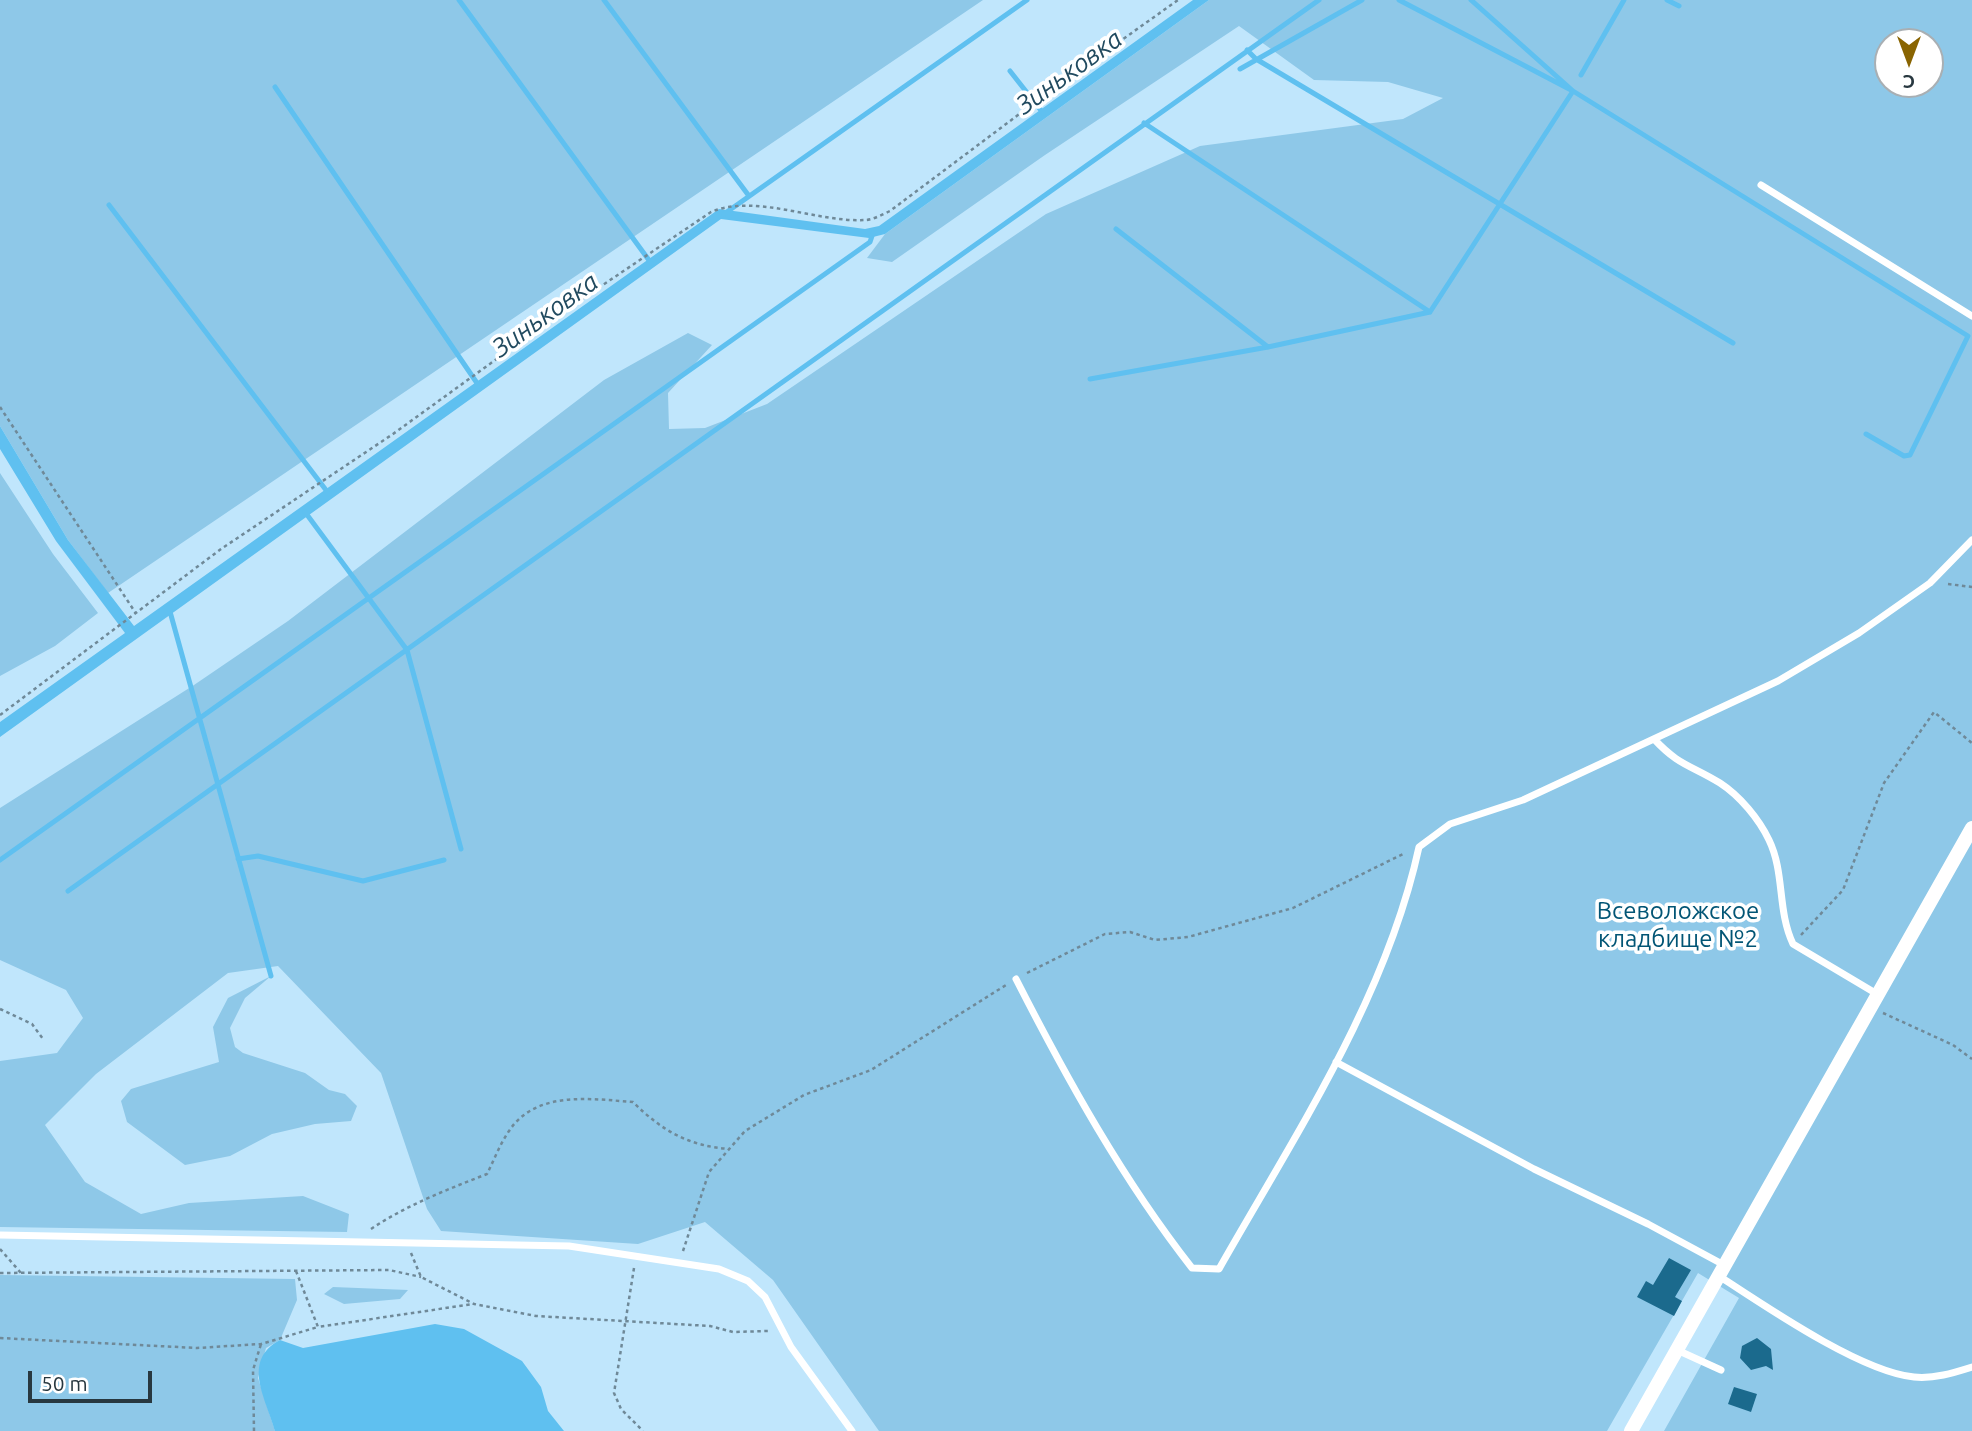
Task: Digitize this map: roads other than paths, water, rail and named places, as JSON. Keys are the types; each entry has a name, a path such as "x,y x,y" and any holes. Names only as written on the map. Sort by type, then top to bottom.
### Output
{"street":[{"path":"1631,1431 1972,828"}],"lane":[{"path":"1761,185 1972,316"},
{"path":"1016,979 1047,1040 1153,1219 1192,1268 1219,1269 1336,1062 1379,970 1408,895 1419,847 1450,824 1523,800 1778,681 1859,633 1930,583 1972,540"},
{"path":"1654,738 1674,760 1722,784 1752,813 1769,839 1780,865 1780,902 1793,944 1874,1001"},
{"path":"1336,1062 1534,1169 1648,1224 1722,1270 1783,1318 1873,1366 1913,1377 1946,1376 1972,1367"},
{"path":"0,1235 569,1246 719,1269 748,1281 765,1297 781,1330 852,1431"},
{"path":"1677,1349 1721,1370"}],"waterway":[{"path":"459,0 651,263"},
{"path":"604,0 749,196"},
{"path":"724,214 1027,0"},
{"path":"68,891 1319,0"},
{"path":"1240,69 1362,0"},
{"path":"1090,379 1268,347 1430,312 1573,91 1399,0"},
{"path":"1471,0 1573,91 1968,336 1910,455 1904,456 1866,434"},
{"path":"1581,75 1624,0"},
{"path":"1667,0 1679,6"},
{"path":"1247,50 1256,59 1733,343"},
{"name":"Зиньковка","path":"1010,71 1043,113"},
{"path":"275,87 479,386"},
{"path":"1144,123 1430,312"},
{"path":"109,205 329,494"},
{"path":"1116,229 1268,347"},
{"path":"0,860 870,242 873,233"},
{"path":"305,512 407,650 461,849"},
{"path":"169,608 271,976"},
{"path":"238,859 258,856 363,881 444,860"}],"park label":[{"name":"Всеволожское кладбище №2","path":"1678,925"}]}
